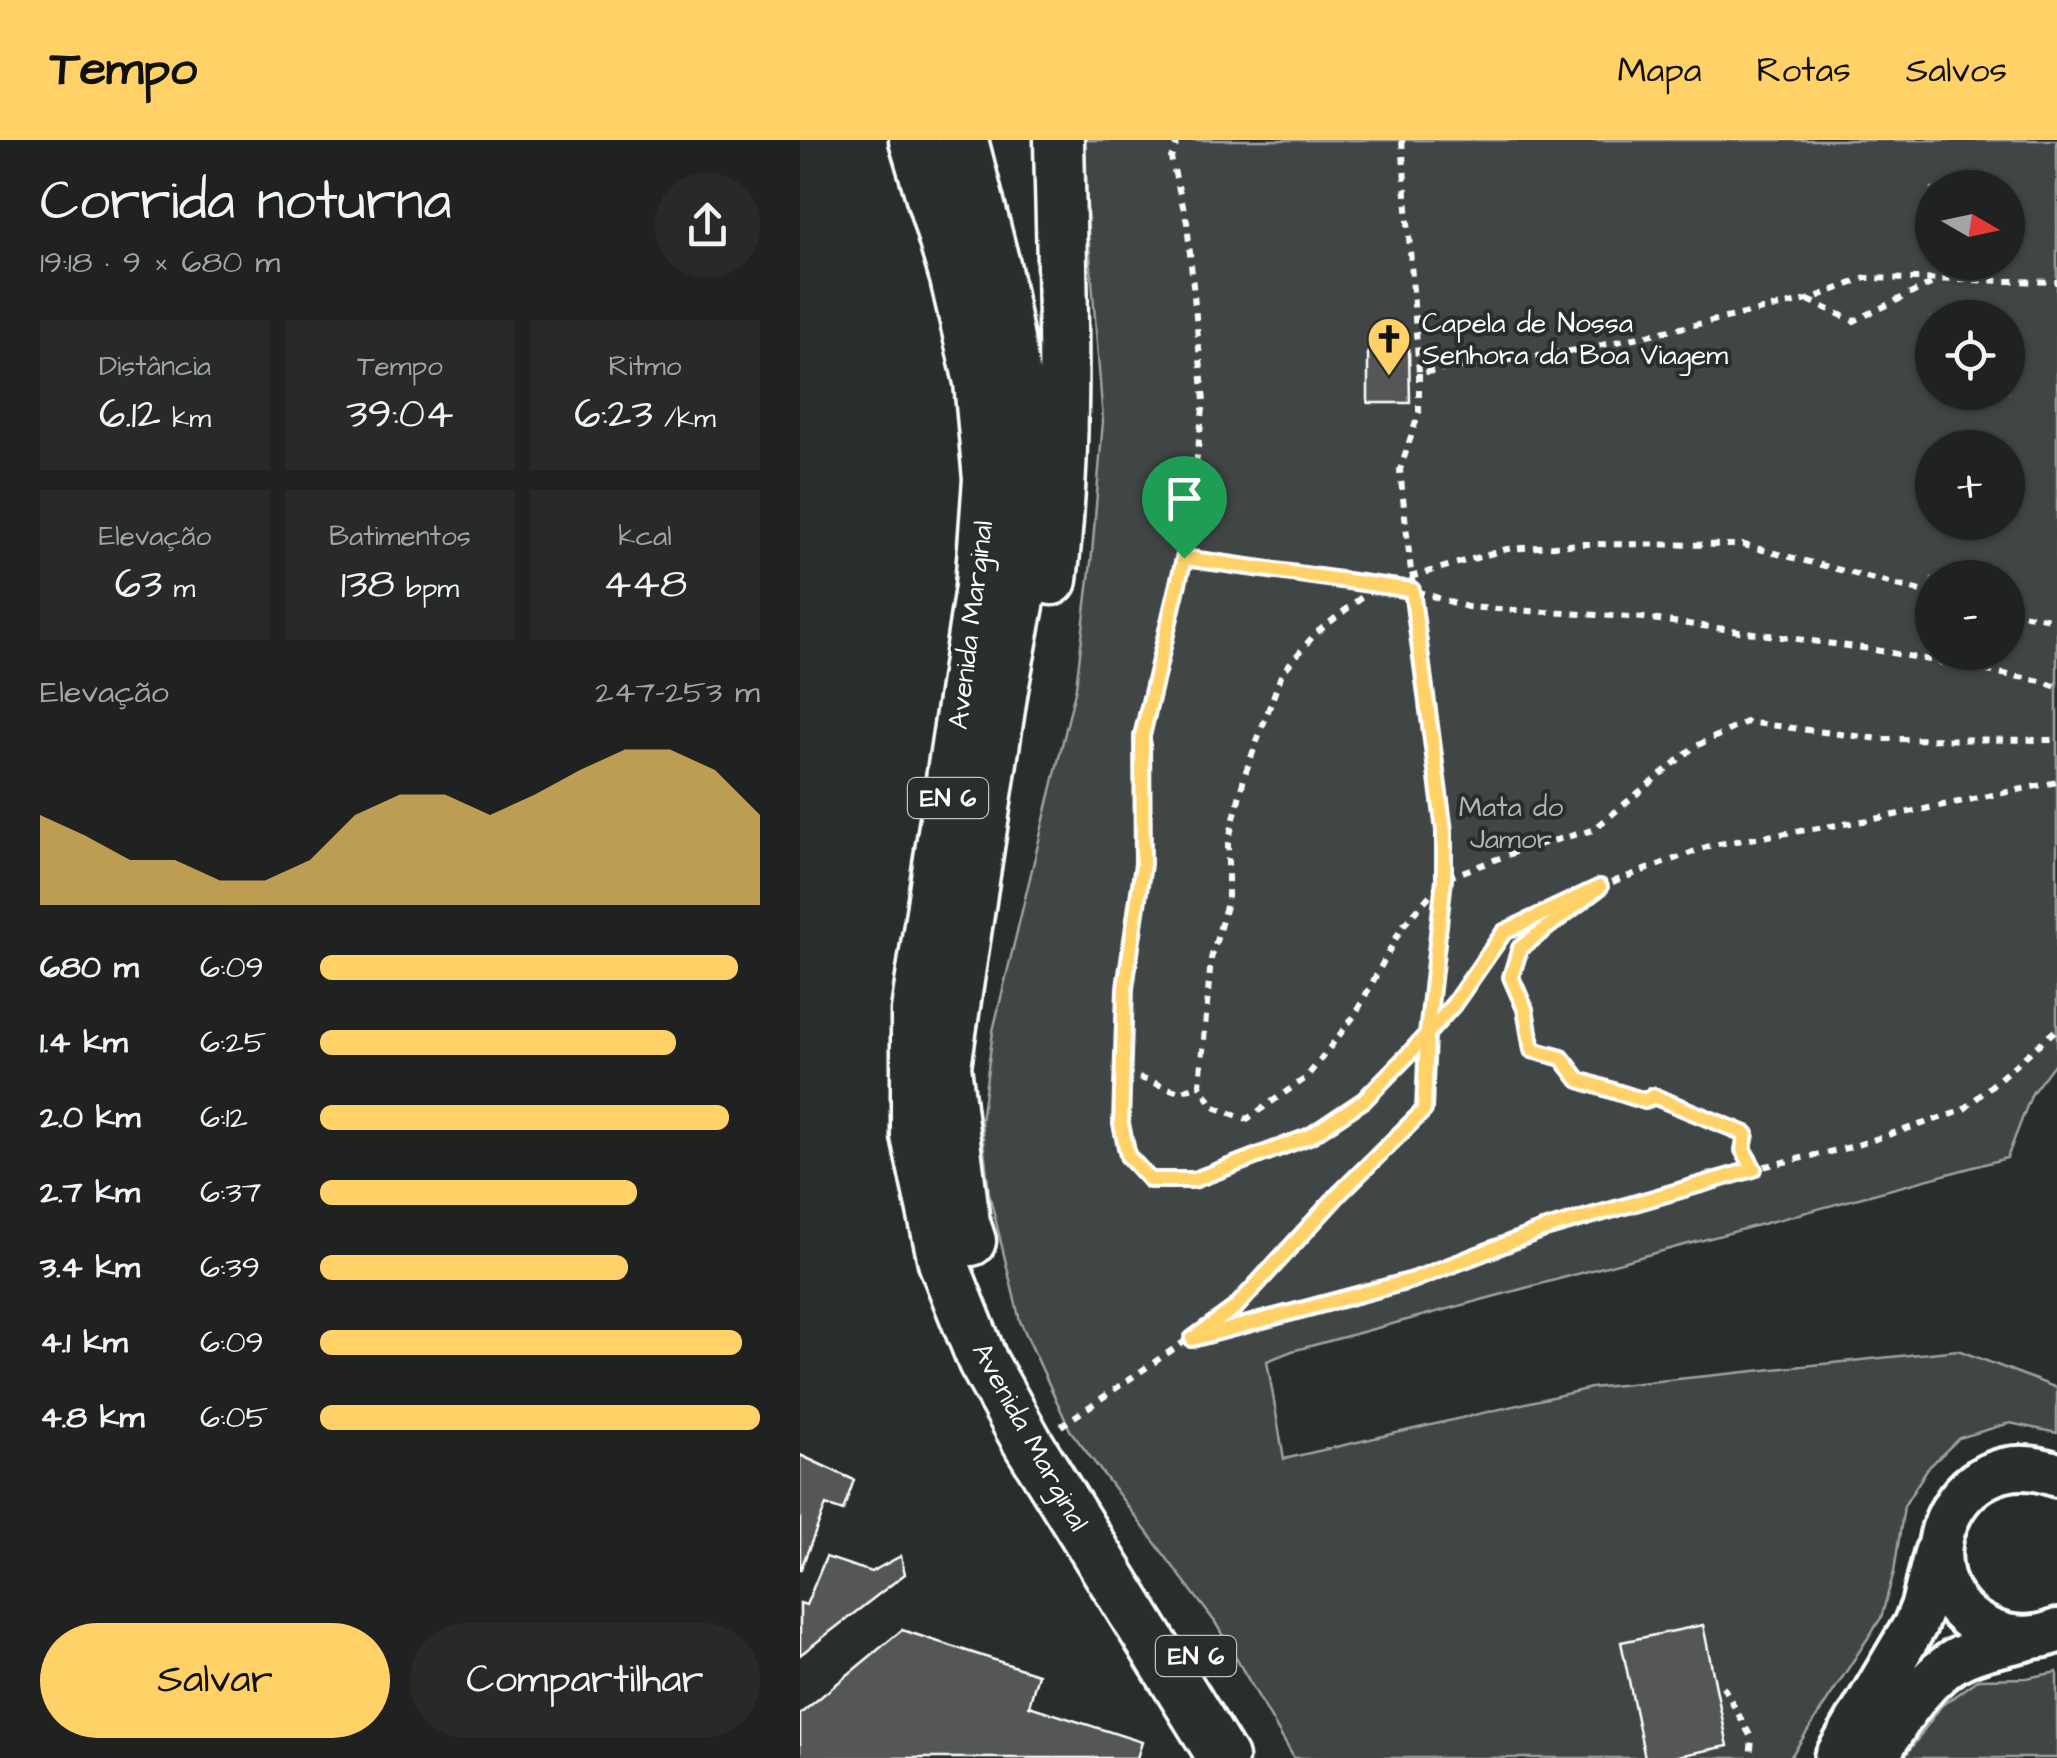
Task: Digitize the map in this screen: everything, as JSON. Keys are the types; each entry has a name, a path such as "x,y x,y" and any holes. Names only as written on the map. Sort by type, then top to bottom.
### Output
{"main road":[{"name":"Avenida Marginal","path":"914,140 955,278 980,382 988,479 980,587 916,1011 916,1136 944,1262 983,1362 1042,1436 1119,1560 1258,1758"},
{"name":"Avenida Marginal","path":"963,140 1003,306 1020,399 1028,480 1022,584 946,1066 965,1224 1042,1436"},
{"name":"Avenida Marginal","path":"946,1066 1017,796 1041,668 1065,416 1059,140"},
{"name":"Avenida Marginal","path":"1119,1560 1223,1758"}],"street":[{"path":"1836,1758 1914,1625 1946,1517 1958,1499 1981,1480 2011,1469 2032,1468 2056,1474"},
{"path":"1940,1538 1943,1579 1951,1598 1965,1614 1996,1633 2044,1634"},
{"path":"1876,1758 1912,1702 1950,1664 1974,1653 2044,1634"}],"path":[{"path":"1178,140 1171,158 1186,222 1204,401 1184,558 1142,736 1143,864 1125,988 1121,1124 1128,1156 1150,1180 1194,1180 1310,1136 1364,1100 1427,1034 1453,1005 1504,932 1600,887 1712,844 1876,820 2057,782"},
{"path":"1042,1436 1236,1307 1339,1194 1424,1110 1427,1034 1444,879 1444,831 1410,577 1400,470 1419,412 1402,140"},
{"path":"1419,374 1584,349 1808,300 1866,278 1915,278"},
{"path":"1808,300 1854,321 1939,280"},
{"path":"2000,280 2057,282"},
{"path":"1410,577 1507,549 1583,544 1744,545 1915,590"},
{"path":"1184,558 1412,590 1467,607 1644,618 1870,649 2057,687"},
{"path":"1377,585 1315,634 1282,673 1245,774 1228,843 1228,899 1210,959 1200,1085 1214,1106 1246,1119 1306,1078 1355,1015 1402,926 1444,879 1526,848 1593,830 1694,746 1746,722 1879,739 2057,740"},
{"path":"2025,615 2057,620"},
{"path":"1600,887 1520,948 1511,977 1525,1009 1532,1050 1562,1058 1579,1080 1645,1101 1653,1096 1746,1134 1743,1150 1754,1169"},
{"path":"1192,1339 1413,1280 1542,1230 1754,1169 1850,1147 1962,1111 2057,1028"},
{"path":"1124,1072 1179,1092 1200,1085"},
{"path":"1722,1686 1752,1739 1750,1758"}],"green space":[{"name":"Mata do Jamor","path":"1081,140 2057,140 2057,1060 2032,1093 2007,1158 1292,1351 1267,1361 1284,1459 1591,1388 1958,1350 2057,1388 2057,1433 2010,1423 1959,1438 1927,1469 1904,1506 1894,1572 1881,1618 1790,1758 1294,1758 1215,1622 1070,1430 1020,1321 989,1193 981,1121 993,1031 1076,687 1103,421"},
{"path":"2057,1672 2057,1758 1904,1758 1941,1706 1978,1679 2027,1678"}],"building":[{"name":"Capela de Nossa Senhora da Boa Viagem","path":"1409,349 1410,403 1368,403 1368,352"},
{"path":"800,1455 854,1480 843,1511 826,1505 800,1571"},
{"path":"901,1556 905,1574 800,1655 800,1603 806,1605 826,1557 871,1572"},
{"path":"1703,1625 1728,1746 1668,1758 1645,1758 1621,1642"},
{"path":"902,1630 1038,1674 1029,1706 1142,1742 1137,1758 800,1758 800,1714"}],"place":[{"name":"Capela de Nossa Senhora da Boa Viagem","path":"1389,377"}],"route":[{"path":"1184,558 1142,736 1143,864 1125,988 1121,1124 1128,1156 1150,1180 1194,1180 1310,1136 1364,1100 1409,1054 1427,1034 1453,1005 1504,932 1600,887 1520,948 1511,977 1525,1009 1532,1050 1562,1058 1579,1080 1645,1101 1653,1096 1746,1134 1743,1150 1754,1169 1542,1230 1413,1280 1192,1339 1236,1307 1339,1194 1424,1110 1427,1034 1444,879 1444,831 1412,590 1184,558"}]}
